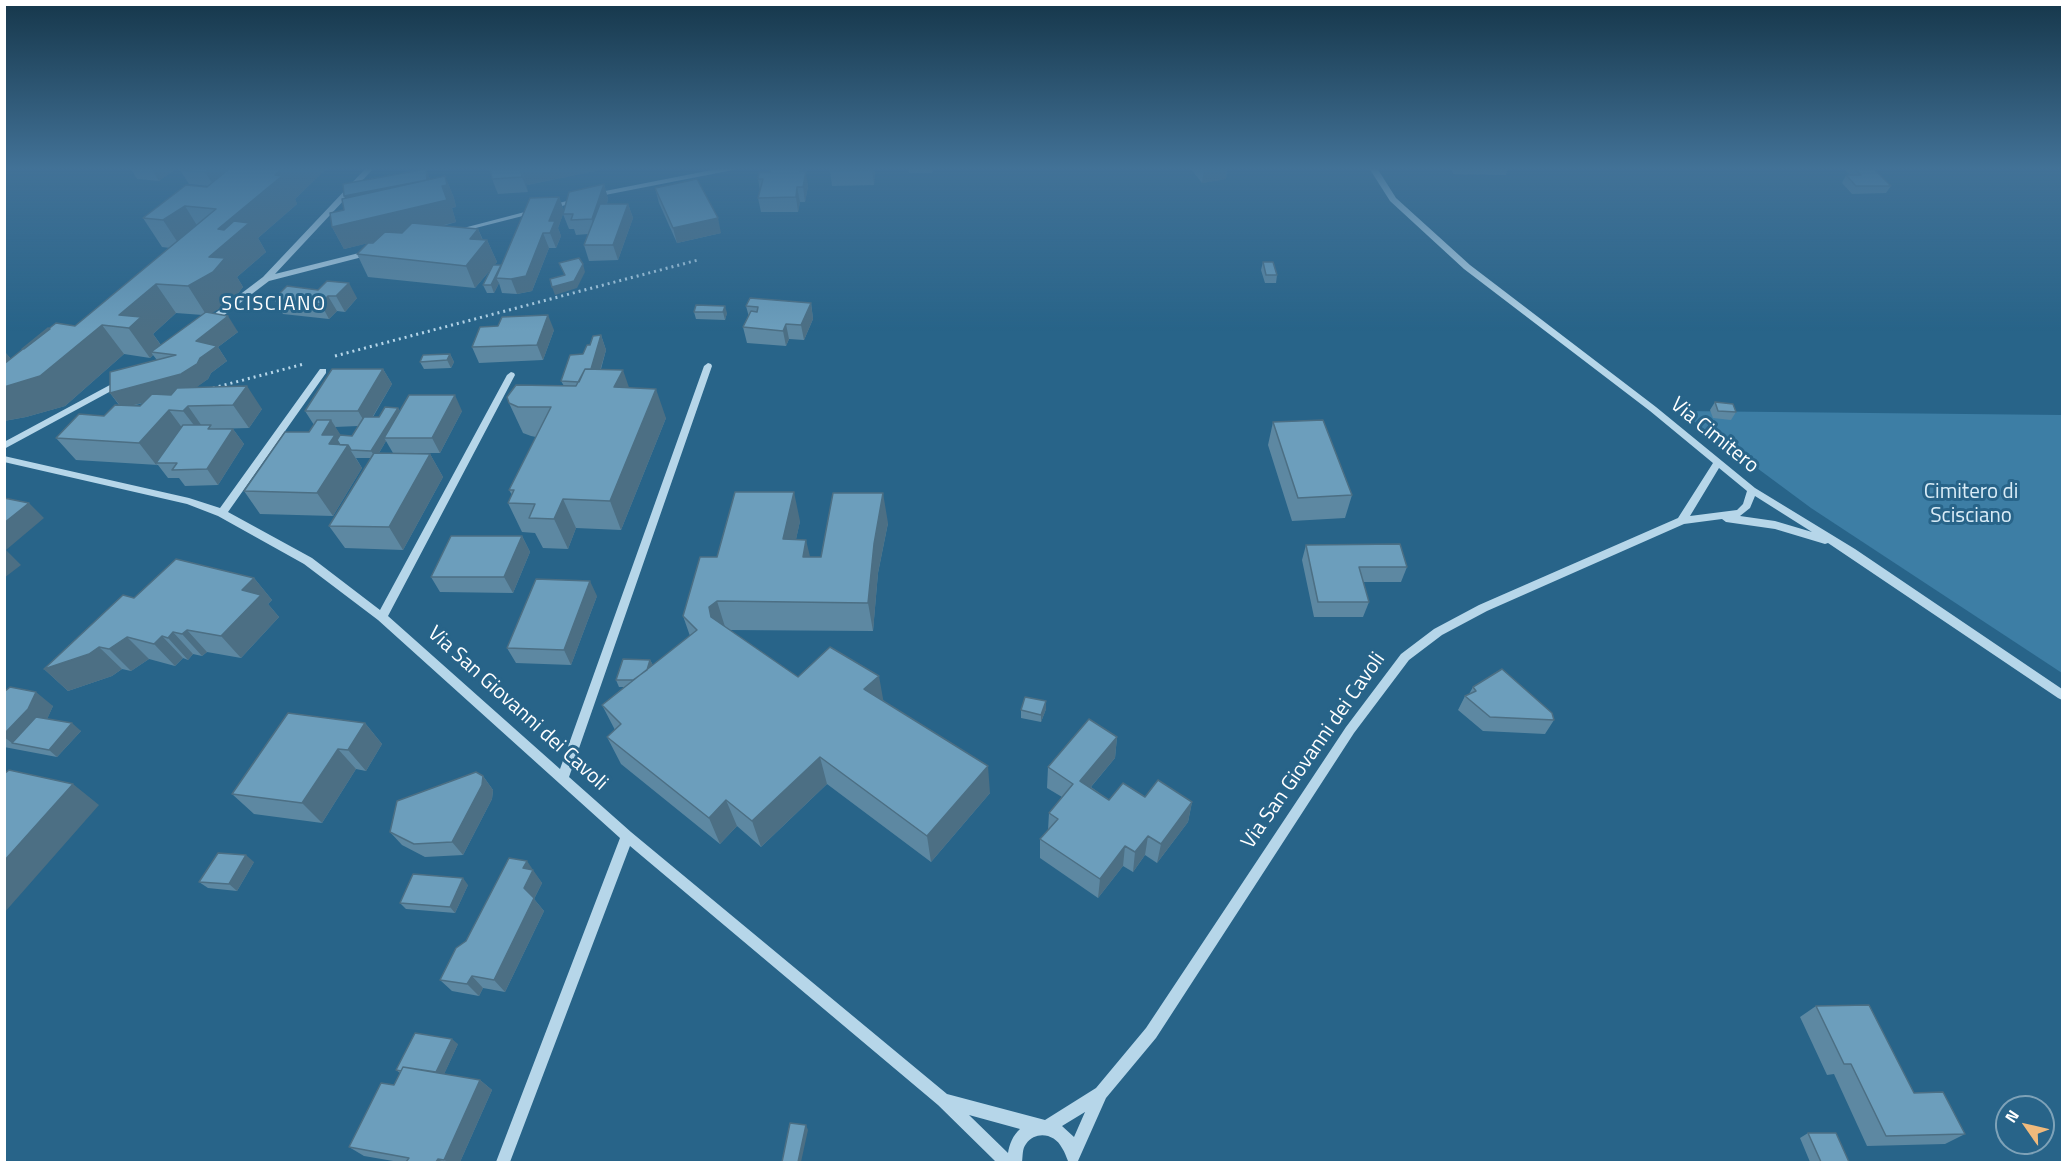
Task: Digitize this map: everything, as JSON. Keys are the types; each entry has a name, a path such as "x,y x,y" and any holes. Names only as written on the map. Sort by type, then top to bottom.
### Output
{"street":[{"path":"201,327 266,279 319,222"},
{"path":"447,233 489,222"},
{"name":"Via Cimitero","path":"1419,222 1467,267 1653,409 1752,490 1837,544 2062,695"},
{"path":"266,279 379,250"},
{"path":"563,777 708,366"},
{"path":"222,513 323,371"},
{"path":"382,617 511,375"},
{"path":"4,446 128,378"},
{"name":"Via San Giovanni dei Cavoli","path":"4,459 189,501 222,513 308,561 382,617 627,836 943,1100 1006,1162"},
{"path":"1682,520 1718,462"},
{"name":"Via San Giovanni dei Cavoli","path":"1072,1159 1101,1093 1151,1033 1350,730 1405,657 1438,632 1483,608 1682,520 1740,513 1747,506 1752,490"},
{"name":"Via San Giovanni dei Cavoli","path":"1717,517 1775,525 1837,544"},
{"path":"503,1162 627,836"},
{"name":"Via San Giovanni dei Cavoli","path":"1015,1162 1015,1155 1022,1137 1101,1093"},
{"name":"Via San Giovanni dei Cavoli","path":"943,1100 1058,1130 1071,1146 1072,1159"}],"path":[{"path":"334,356 698,260"},
{"path":"209,389 311,362"}],"green space":[{"name":"Cimitero di Scisciano","path":"1680,411 2062,415 2062,673 1811,508"}],"building":[{"path":"200,222 226,222 218,229 224,230 232,222 249,223 209,257 225,258 213,272 188,286 156,284 119,315 141,317 129,328 102,325 40,376 4,387 4,364 56,323 75,326"},
{"path":"331,222 351,222 332,227"},
{"path":"520,222 554,222 550,233 543,233 526,276 511,279 496,278"},
{"path":"593,222 621,222 613,245 584,245"},
{"path":"671,222 698,222 673,228"},
{"path":"412,223 478,229 470,239 487,240 466,266 357,254 368,243 373,243 385,232 402,233"},
{"path":"579,258 583,264 574,281 552,287 550,279 565,275 559,263"},
{"path":"1263,262 1273,262 1277,275 1266,275"},
{"path":"493,265 501,265 491,285 483,285"},
{"path":"327,281 349,283 336,296 328,296 321,304 274,299 287,286 318,290"},
{"path":"750,298 811,303 801,325 786,324 783,331 743,327 751,311 757,312 758,307 746,306"},
{"path":"696,305 725,306 723,312 694,312"},
{"path":"206,312 228,316 196,341 217,346 200,358 197,364 181,374 110,393 110,372 176,355 151,352"},
{"path":"548,315 537,345 472,347 480,327 498,326 502,317"},
{"path":"48,328 50,329 22,349"},
{"path":"601,335 591,369 585,369 579,382 561,381 570,355 583,354 593,336"},
{"path":"450,354 447,360 420,362 423,355"},
{"path":"332,369 383,369 358,411 305,411"},
{"path":"585,369 623,370 614,387 656,389 610,501 563,499 554,519 529,518 535,504 508,503 514,490 509,490 551,407 518,407 509,403 507,397 516,385 576,386"},
{"path":"247,386 233,405 188,406 183,411 169,410 139,443 56,438 79,414 104,416 115,405 140,406 152,394 171,395 177,388"},
{"path":"409,395 455,395 432,438 384,438"},
{"path":"1715,402 1733,404 1736,412 1718,411"},
{"path":"385,407 398,408 371,451 351,450 348,445 340,445 337,440 340,435 352,436 364,417 379,417"},
{"path":"317,420 331,420 322,435 335,435 329,444 348,445 317,493 244,491 285,432 309,432"},
{"path":"1323,420 1352,495 1298,498 1273,422"},
{"path":"183,425 211,425 208,429 233,429 207,469 172,470 177,463 156,463"},
{"path":"374,453 430,454 389,527 329,526"},
{"path":"735,492 794,492 783,539 806,540 803,557 821,557 833,493 883,493 874,544 868,603 717,601 709,607 711,617 798,677 830,647 879,676 864,689 988,766 927,836 820,757 752,821 726,800 709,818 607,737 621,724 602,705 697,630 683,616 700,557 717,557"},
{"path":"4,498 29,503 4,523"},
{"path":"451,536 522,536 504,577 431,577"},
{"path":"1400,544 1407,567 1359,567 1369,602 1318,602 1306,545"},
{"path":"176,559 254,578 242,590 261,595 221,636 187,630 182,634 173,632 168,638 162,636 154,644 127,637 109,649 99,647 89,654 44,669 123,595 134,598"},
{"path":"536,579 590,581 564,650 507,648"},
{"path":"623,659 650,660 647,670 633,680 616,680"},
{"path":"1502,669 1552,713 1554,720 1490,717 1465,696 1476,691 1473,687"},
{"path":"10,687 36,692 28,709 4,734 4,692"},
{"path":"1025,697 1046,701 1041,715 1021,710"},
{"path":"288,713 365,723 348,750 338,749 302,803 232,794"},
{"path":"36,717 72,723 49,750 12,743"},
{"path":"1089,719 1117,737 1080,781 1109,800 1123,783 1145,797 1158,780 1192,802 1161,844 1148,836 1135,852 1125,846 1100,879 1040,839 1058,819 1049,813 1073,784 1048,767"},
{"path":"9,770 73,784 4,861 4,774"},
{"path":"476,772 483,776 482,785 452,842 414,844 390,832 397,801"},
{"path":"218,853 246,855 229,884 199,882"},
{"path":"509,858 527,861 523,868 533,870 524,888 534,898 494,980 472,976 467,984 440,980 456,948 466,941"},
{"path":"413,874 463,878 450,907 400,903"},
{"path":"1869,1005 1914,1093 1943,1092 1965,1134 1886,1136 1851,1064 1844,1064 1816,1006"},
{"path":"415,1033 452,1039 436,1072 403,1067 401,1071 396,1070"},
{"path":"403,1067 480,1080 444,1160 406,1162 409,1158 349,1147 381,1083 394,1085"},
{"path":"790,1123 806,1125 798,1162 782,1162"},
{"path":"1808,1133 1836,1133 1849,1162 1821,1162"}],"district":[{"name":"SCISCIANO","path":"274,305"}]}
